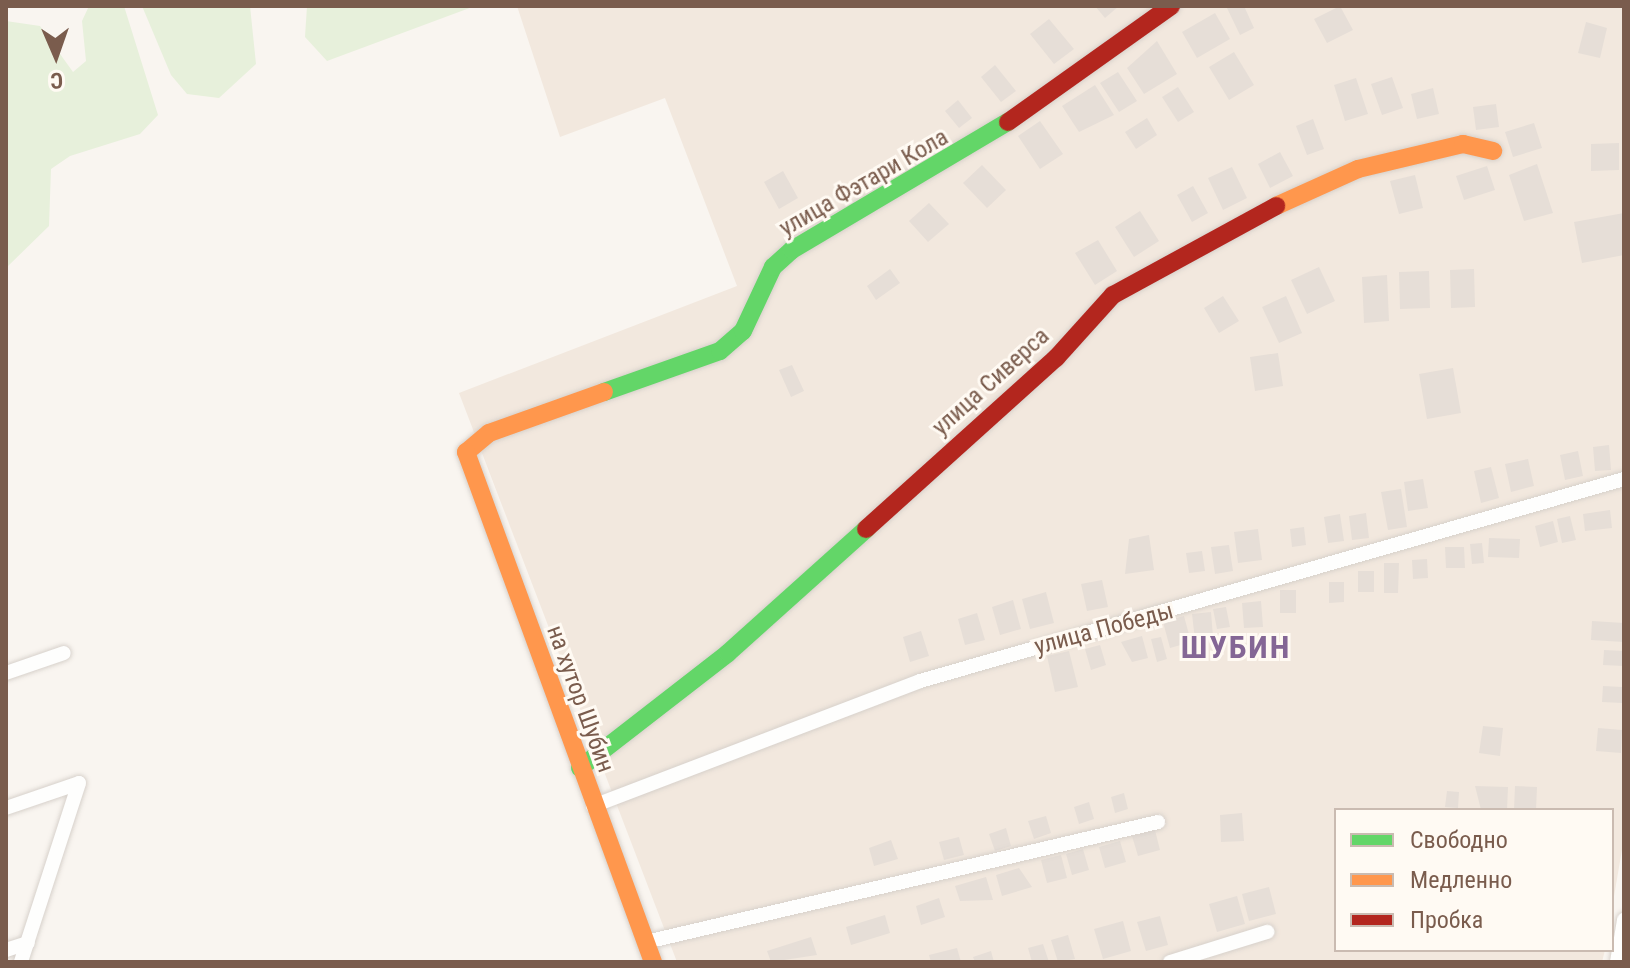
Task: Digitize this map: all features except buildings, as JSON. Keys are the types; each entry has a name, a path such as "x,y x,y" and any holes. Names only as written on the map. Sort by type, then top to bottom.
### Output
{"street":[{"name":"улица Фэтари Кола","path":"466,452 489,433 720,351 743,331 773,267 792,250 962,155 1171,6"},
{"name":"улица Сиверса","path":"580,768 728,653 1056,358 1113,295 1218,233 1358,169 1463,144 1493,151"},
{"name":"на хутор Шубин","path":"466,452 593,806 653,962"},
{"name":"улица Победы","path":"593,806 920,681 1624,479"},
{"path":"6,673 64,653"},
{"path":"6,808 79,783 21,962"},
{"path":"646,942 1158,822"},
{"path":"1617,962 1624,920"},
{"path":"1170,962 1267,932"},
{"path":"6,950 28,943"}],"shaded area":[{"path":"517,6 1624,6 1624,838 1614,896 1614,808 1334,808 1334,952 1604,952 1602,962 677,962 459,393 737,286 665,98 560,137"}],"green space":[{"path":"89,6 124,6 158,115 140,134 70,156 51,169 49,226 6,268 6,21 40,26 73,72 86,61 82,21"},
{"path":"142,6 250,6 256,64 219,98 187,94 171,75"},
{"path":"307,6 475,6 327,61 305,37"}],"traffic: fast":[{"path":"604,392 720,351 743,331 773,267 792,250 1008,122"},
{"path":"580,768 728,653 866,529"}],"traffic: slow":[{"path":"1276,206 1358,169 1463,144 1493,151"},
{"path":"604,392 489,433 466,452 653,962"}],"traffic: jam":[{"path":"1008,122 1171,6"},
{"path":"866,529 1056,358 1113,295 1276,206"}],"district":[{"name":"ШУБИН","path":"1236,647"}]}
